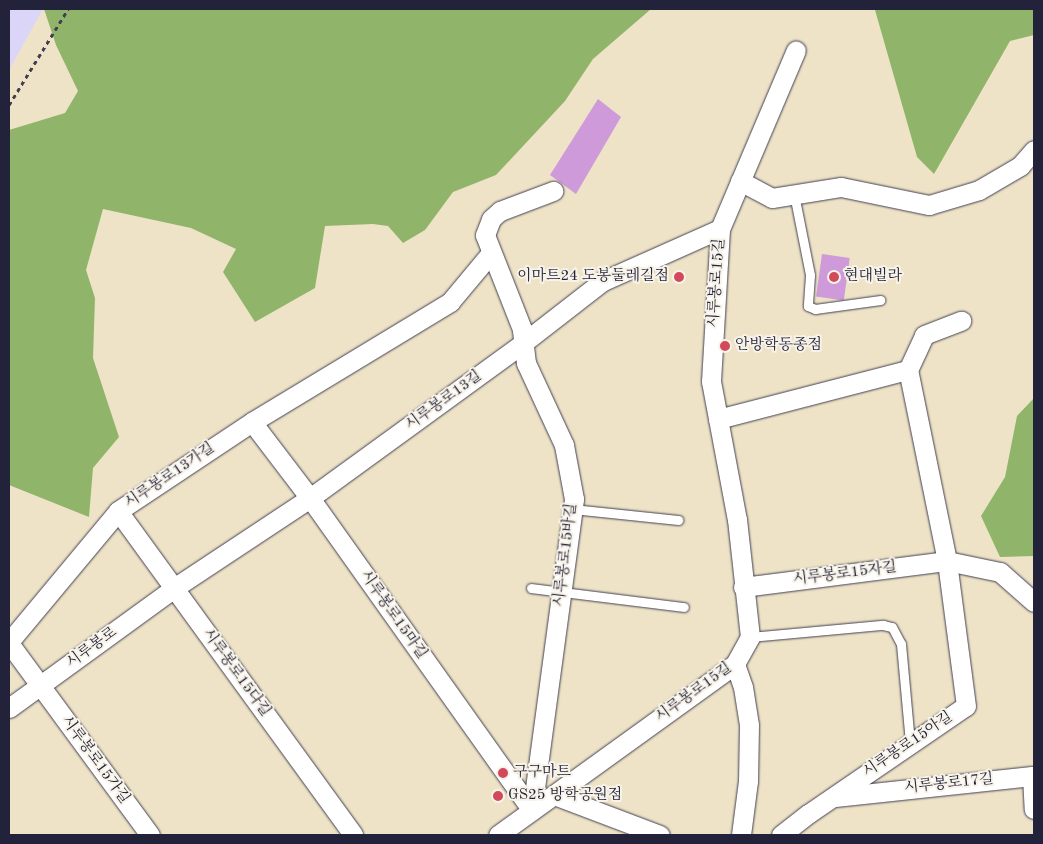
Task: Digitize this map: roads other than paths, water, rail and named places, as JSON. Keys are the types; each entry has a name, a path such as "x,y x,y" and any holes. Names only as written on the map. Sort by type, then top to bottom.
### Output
{"street":[{"name":"시루봉로15길","path":"498,835 736,664 750,637 737,520 711,381 720,229 796,50"},
{"path":"740,181 772,198 841,187 929,204 980,190 1020,166 1034,150"},
{"name":"시루봉로15바길","path":"532,810 574,499 564,445 526,363 522,329 485,235 491,219 500,211 554,191"},
{"name":"시루봉로13길","path":"174,588 310,498 523,343 603,281 720,229"},
{"name":"시루봉로13가길","path":"40,686 9,642 118,511 252,422 450,302 491,253"},
{"path":"947,561 908,370 924,336 961,321"},
{"path":"718,419 908,370"},
{"name":"시루봉로15마길","path":"252,422 310,498 532,810"},
{"name":"시루봉로15다길","path":"118,511 353,835"},
{"name":"시루봉로15자길","path":"743,587 947,561 1000,572 1034,602"},
{"name":"시루봉로15아길","path":"781,835 910,743 966,706 947,561"},
{"name":"시루봉로","path":"9,708 174,588"},
{"path":"736,664 743,687 749,725 748,781 741,835"},
{"name":"시루봉로15가길","path":"40,686 150,835"},
{"name":"시루봉로17길","path":"834,797 1032,776 1034,809"},
{"path":"554,795 656,835"}],"lane":[{"path":"794,194 810,275 808,306 815,309 880,300"},
{"path":"572,509 678,520"},
{"path":"531,588 684,607"},
{"path":"750,637 883,625 892,627 901,644 910,743"}],"place":[{"name":"이마트24 도봉둘레길점","path":"679,277"},
{"name":"현대빌라","path":"834,277"},
{"name":"안방학동종점","path":"725,346"},
{"name":"구구마트","path":"503,773"},
{"name":"GS25 방학공원점","path":"498,796"}]}
